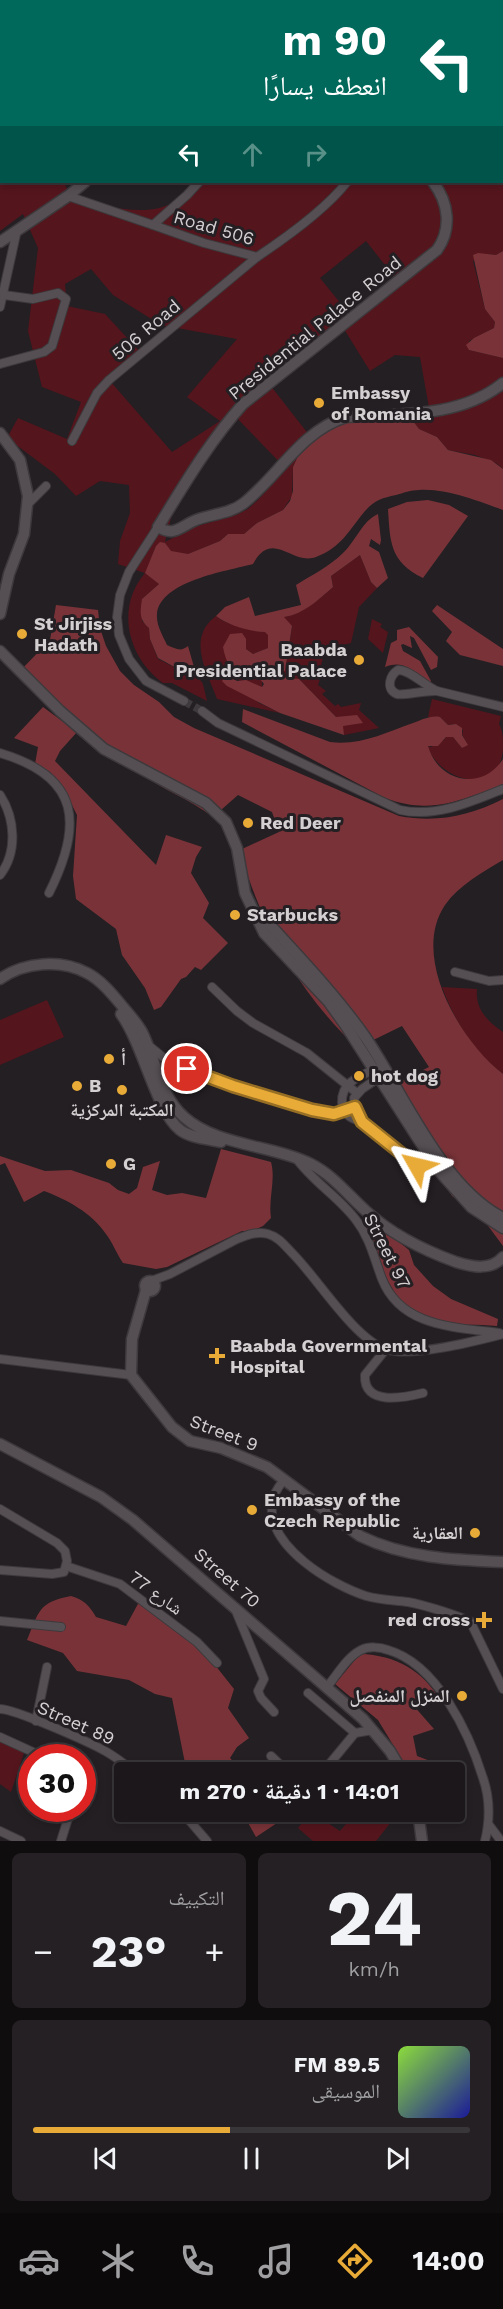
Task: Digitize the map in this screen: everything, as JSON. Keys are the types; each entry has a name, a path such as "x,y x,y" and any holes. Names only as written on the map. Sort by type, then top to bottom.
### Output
{"street":[{"path":"0,242 84,183"},
{"path":"153,225 197,183"},
{"name":"Road 506","path":"68,196 215,246 257,257 279,242 346,183"},
{"name":"Presidential Palace Road","path":"158,527 206,450 243,404 437,250 446,233 447,217 444,201 434,183"},
{"path":"0,307 17,230"},
{"name":"506 Road","path":"72,441 97,393 109,381 257,257"},
{"path":"0,364 44,352 52,346 66,299 58,293 33,298 3,295"},
{"path":"490,393 503,383"},
{"path":"184,701 146,681 129,659 119,635 117,617 120,595 129,572 158,527 166,532 172,532 244,503 304,441 317,431 346,417 452,409 490,393 503,391"},
{"path":"0,433 20,460 28,496 24,534 5,574 0,614"},
{"path":"27,505 46,486"},
{"path":"1,655 60,711 104,748 206,803 226,822 235,839 245,893 254,914 271,926 353,1021 381,1071 442,1168 479,1201 502,1226"},
{"path":"437,691 404,670 395,671 390,679 391,688 399,694 437,691 503,707"},
{"path":"202,711 218,723 400,810 423,813 439,810 503,789"},
{"path":"0,753 31,764 42,771 66,799 70,827 69,841 61,869 49,893"},
{"path":"0,795 10,813 12,836 9,860 0,875"},
{"path":"0,979 27,966 49,964 80,970 131,1016 141,1030 173,1107 188,1121 221,1136 314,1166 334,1180 368,1213 409,1243 440,1256 476,1266 489,1266 503,1257"},
{"path":"0,984 27,972 55,969 97,985 127,1022 164,1107 181,1131 298,1160"},
{"path":"455,972 489,981 503,980"},
{"path":"212,987 253,1023 307,1053 357,1093"},
{"path":"147,1044 170,1063 298,1107 329,1113 344,1111 354,1105"},
{"path":"156,1068 170,1063"},
{"path":"381,1071 363,1076 347,1086 342,1101 344,1111 353,1119 362,1122 417,1166 430,1171 442,1168"},
{"path":"362,1122 354,1105 357,1093 381,1071"},
{"path":"363,1076 368,1084"},
{"path":"342,1101 354,1105"},
{"name":"Street 97","path":"298,1160 356,1220 369,1241 382,1280 395,1301 404,1309 414,1316 433,1323 503,1334"},
{"path":"0,1359 131,1375 130,1353 137,1323 151,1287 170,1274 237,1239 258,1233 271,1235 278,1239 304,1265 358,1330 386,1349 402,1352 461,1345 503,1334"},
{"path":"386,1349 365,1375 365,1382 371,1393 387,1398 409,1397 423,1393"},
{"name":"Street 9","path":"131,1375 160,1414 180,1435 198,1444 221,1448 267,1467 360,1536 429,1558 503,1562"},
{"name":"Street 70","path":"0,1444 116,1507 327,1687 373,1730 396,1762"},
{"path":"284,1480 274,1495 272,1511 277,1528 295,1554 334,1582 368,1597 434,1607 470,1621 503,1689"},
{"path":"0,1509 57,1543 65,1551 66,1566 64,1572 52,1574 0,1570"},
{"name":"شارع 77","path":"66,1566 120,1584 197,1642 217,1663"},
{"path":"234,1607 264,1679 258,1691 261,1698 274,1712"},
{"path":"0,1621 61,1627"},
{"path":"327,1687 360,1650 381,1648 412,1662 445,1697 469,1740 484,1779 489,1825 485,1841"},
{"path":"36,1721 47,1667"},
{"path":"308,1693 355,1733"},
{"name":"Street 89","path":"0,1710 36,1721 105,1751 120,1762"},
{"path":"331,1762 355,1733 373,1730"},
{"path":"0,1737 18,1745"},
{"path":"271,1756 277,1762"},
{"path":"62,1841 67,1822"},
{"path":"191,1822 207,1841"},
{"path":"419,1822 422,1841"},
{"path":"489,1825 501,1841"},
{"path":"0,1831 21,1841"}],"shaded area":[{"path":"0,183 64,183 71,198 110,207 138,210 164,207 194,183 503,183 503,251 496,255 484,254 473,261 485,309 495,322 494,328 469,341 469,350 503,358 503,469 496,463 475,455 448,450 437,437 419,429 413,421 431,419 420,357 395,355 370,371 344,329 322,349 270,385 313,440 298,456 293,467 292,496 283,510 257,523 244,534 228,534 220,541 188,554 170,552 165,543 156,546 146,573 159,584 142,599 142,621 149,628 150,639 158,659 191,676 196,674 203,684 207,701 172,683 163,683 151,673 134,646 128,617 130,601 145,573 118,564 120,541 130,513 129,485 100,481 76,496 55,474 7,438 18,418 67,439 81,402 42,387 28,331 38,248 23,214 0,231","holes":["366,241 400,284 354,320 320,278","91,269 113,295 161,325 237,339 187,397 220,421 172,452 110,381 143,355 105,314 67,306 65,284","233,414 286,469 248,509 236,515 194,527 165,542 174,506"]},
{"path":"503,251 503,358 469,350 466,345 474,338 494,328 495,322 485,309 473,255 478,253 496,255"},
{"path":"388,418 413,421 419,429 437,437 448,450 491,460 503,469 503,510 462,496 429,490 410,491 379,500 365,511 339,543 325,553 307,558 275,548 267,549 253,564 196,579 170,593 161,603 157,614 159,626 167,645 176,649 188,646 196,674 191,676 158,658 150,639 149,628 143,622 141,612 142,599 159,584 145,573 156,546 160,542 165,543 171,551 188,554 220,541 228,534 244,534 257,523 283,510 290,501 293,491 293,467 298,456 321,432 343,423"},
{"path":"428,500 449,505 468,516 423,578 412,572 398,558 391,541 388,509 407,502"},
{"path":"378,514 380,545 371,539 369,546 379,552 388,578 377,588 371,582 360,555 331,576 333,587 304,610 284,617 292,626 285,671 272,670 273,676 299,679 336,717 357,715 363,723 343,726 344,735 280,713 227,686 222,681 225,677 237,681 246,680 262,687 264,684 259,678 236,672 231,668 223,647 230,634 242,633 246,639 246,649 253,654 268,648 268,635 265,632 233,625 216,616 225,607 249,597 255,616 301,605 296,585 338,558 363,526"},
{"path":"360,555 371,582 377,588 359,607 351,643 335,647 324,654 320,669 323,670 318,685 326,691 322,694 335,706 361,703 359,710 379,728 344,735 342,726 336,717 299,679 273,676 272,670 285,670 292,627 283,617 304,610 322,597 333,587 331,576"},
{"path":"56,605 98,610 100,628 106,646 120,671 174,717 194,728 399,816 426,819 465,814 503,799 503,860 464,885 445,905 436,926 433,949 437,973 445,997 457,1020 487,1060 503,1074 503,1246 483,1219 452,1196 387,1088 429,1067 402,1026 357,1048 336,1027 300,981 271,932 259,906 240,850 279,832 272,812 238,795 213,817 139,772 19,672 50,640"},
{"path":"437,605 503,649 503,666 460,655 446,641 452,632 432,611"},
{"path":"216,616 223,621 256,631 265,631 269,635 268,648 253,654 246,649 246,639 240,673 262,680 262,688 230,677 259,703 280,713 217,699 204,667 200,645 202,634"},
{"path":"372,619 382,624 380,627 388,632 383,653 368,639"},
{"path":"409,627 438,657 437,667 431,670 414,638 410,636 412,648 401,645 403,651 420,661 431,681 430,684 405,666 385,667 391,643 397,640 397,630"},
{"path":"432,699 501,716 499,724 503,746 500,762 493,773 483,778 471,779 458,776 445,769 435,759 427,746 431,747 446,737 453,737 462,748 467,744 459,726 448,725 440,717 428,717"},
{"path":"43,707 77,732 60,751 55,761 156,865 166,835 202,847 191,873 209,903 203,918 228,943 201,970 195,967 181,979 161,1007 154,1010 145,988 122,955 116,929 76,899 73,876 77,815 64,789 50,772 35,764 38,747 14,738"},
{"path":"243,709 330,742 341,743 372,738 426,718 440,717 448,725 456,724 462,728 462,735 468,745 462,748 453,737 446,737 438,746 428,746 433,758 441,768 451,775 473,779 484,776 503,759 503,784 461,800 439,805 418,806 397,802 385,798 242,722"},
{"path":"442,987 477,989 478,1003 483,1014 503,1032 503,1074 483,1056 466,1035"},
{"path":"47,1000 64,1037 0,1065 0,1020"},
{"path":"221,1149 271,1162 273,1176 271,1218 263,1226 252,1231 242,1231 167,1267 156,1269 123,1263 100,1226 86,1213 61,1198 44,1191 24,1202 5,1163 0,1165 0,1156 45,1171 71,1170 109,1183 129,1194 137,1188 143,1167 160,1161 152,1190 167,1195 182,1193 206,1198"},
{"path":"374,1222 409,1250 414,1265 433,1286 451,1299 498,1319 497,1326 441,1323 423,1317 410,1309 399,1298 384,1272 366,1227"},
{"path":"71,1596 79,1599 91,1609 96,1617 126,1626 139,1602 187,1637 207,1655 234,1689 228,1708 249,1738 237,1747 230,1758 234,1762 185,1762 172,1698 155,1694 129,1680 77,1671 63,1653 27,1640 37,1615 46,1605 60,1598"},
{"path":"360,1654 397,1661 417,1673 441,1702 413,1705 434,1729 413,1736 417,1756 433,1762 403,1762 378,1720 335,1684"},
{"path":"0,1740 18,1750 18,1771 11,1792 0,1784"},
{"path":"248,1822 278,1822 256,1837"},
{"path":"303,1822 326,1822 340,1831 348,1822 391,1822 376,1841 313,1841 298,1828"}],"tunnel":[{"path":"184,701 202,711"}],"place":[{"name":"Embassy of Romania","path":"319,403"},
{"name":"St Jirjiss Hadath","path":"22,634"},
{"name":"Baabda Presidential Palace","path":"359,660"},
{"name":"Red Deer","path":"248,823"},
{"name":"Starbucks","path":"235,915"},
{"name":"أ","path":"109,1059"},
{"name":"hot dog","path":"359,1076"},
{"name":"B","path":"77,1086"},
{"name":"المكتبة المركزية","path":"122,1090"},
{"name":"G","path":"111,1164"},
{"name":"Baabda Governmental Hospital","path":"217,1356"},
{"name":"Embassy of the Czech Republic","path":"252,1510"},
{"name":"العقارية","path":"475,1533"},
{"name":"red cross","path":"484,1620"},
{"name":"المنزل المنفصل","path":"462,1696"}],"route":[{"path":"187,1069 285,1103 324,1113 334,1114 355,1107 357,1116 362,1122 417,1166"}]}
